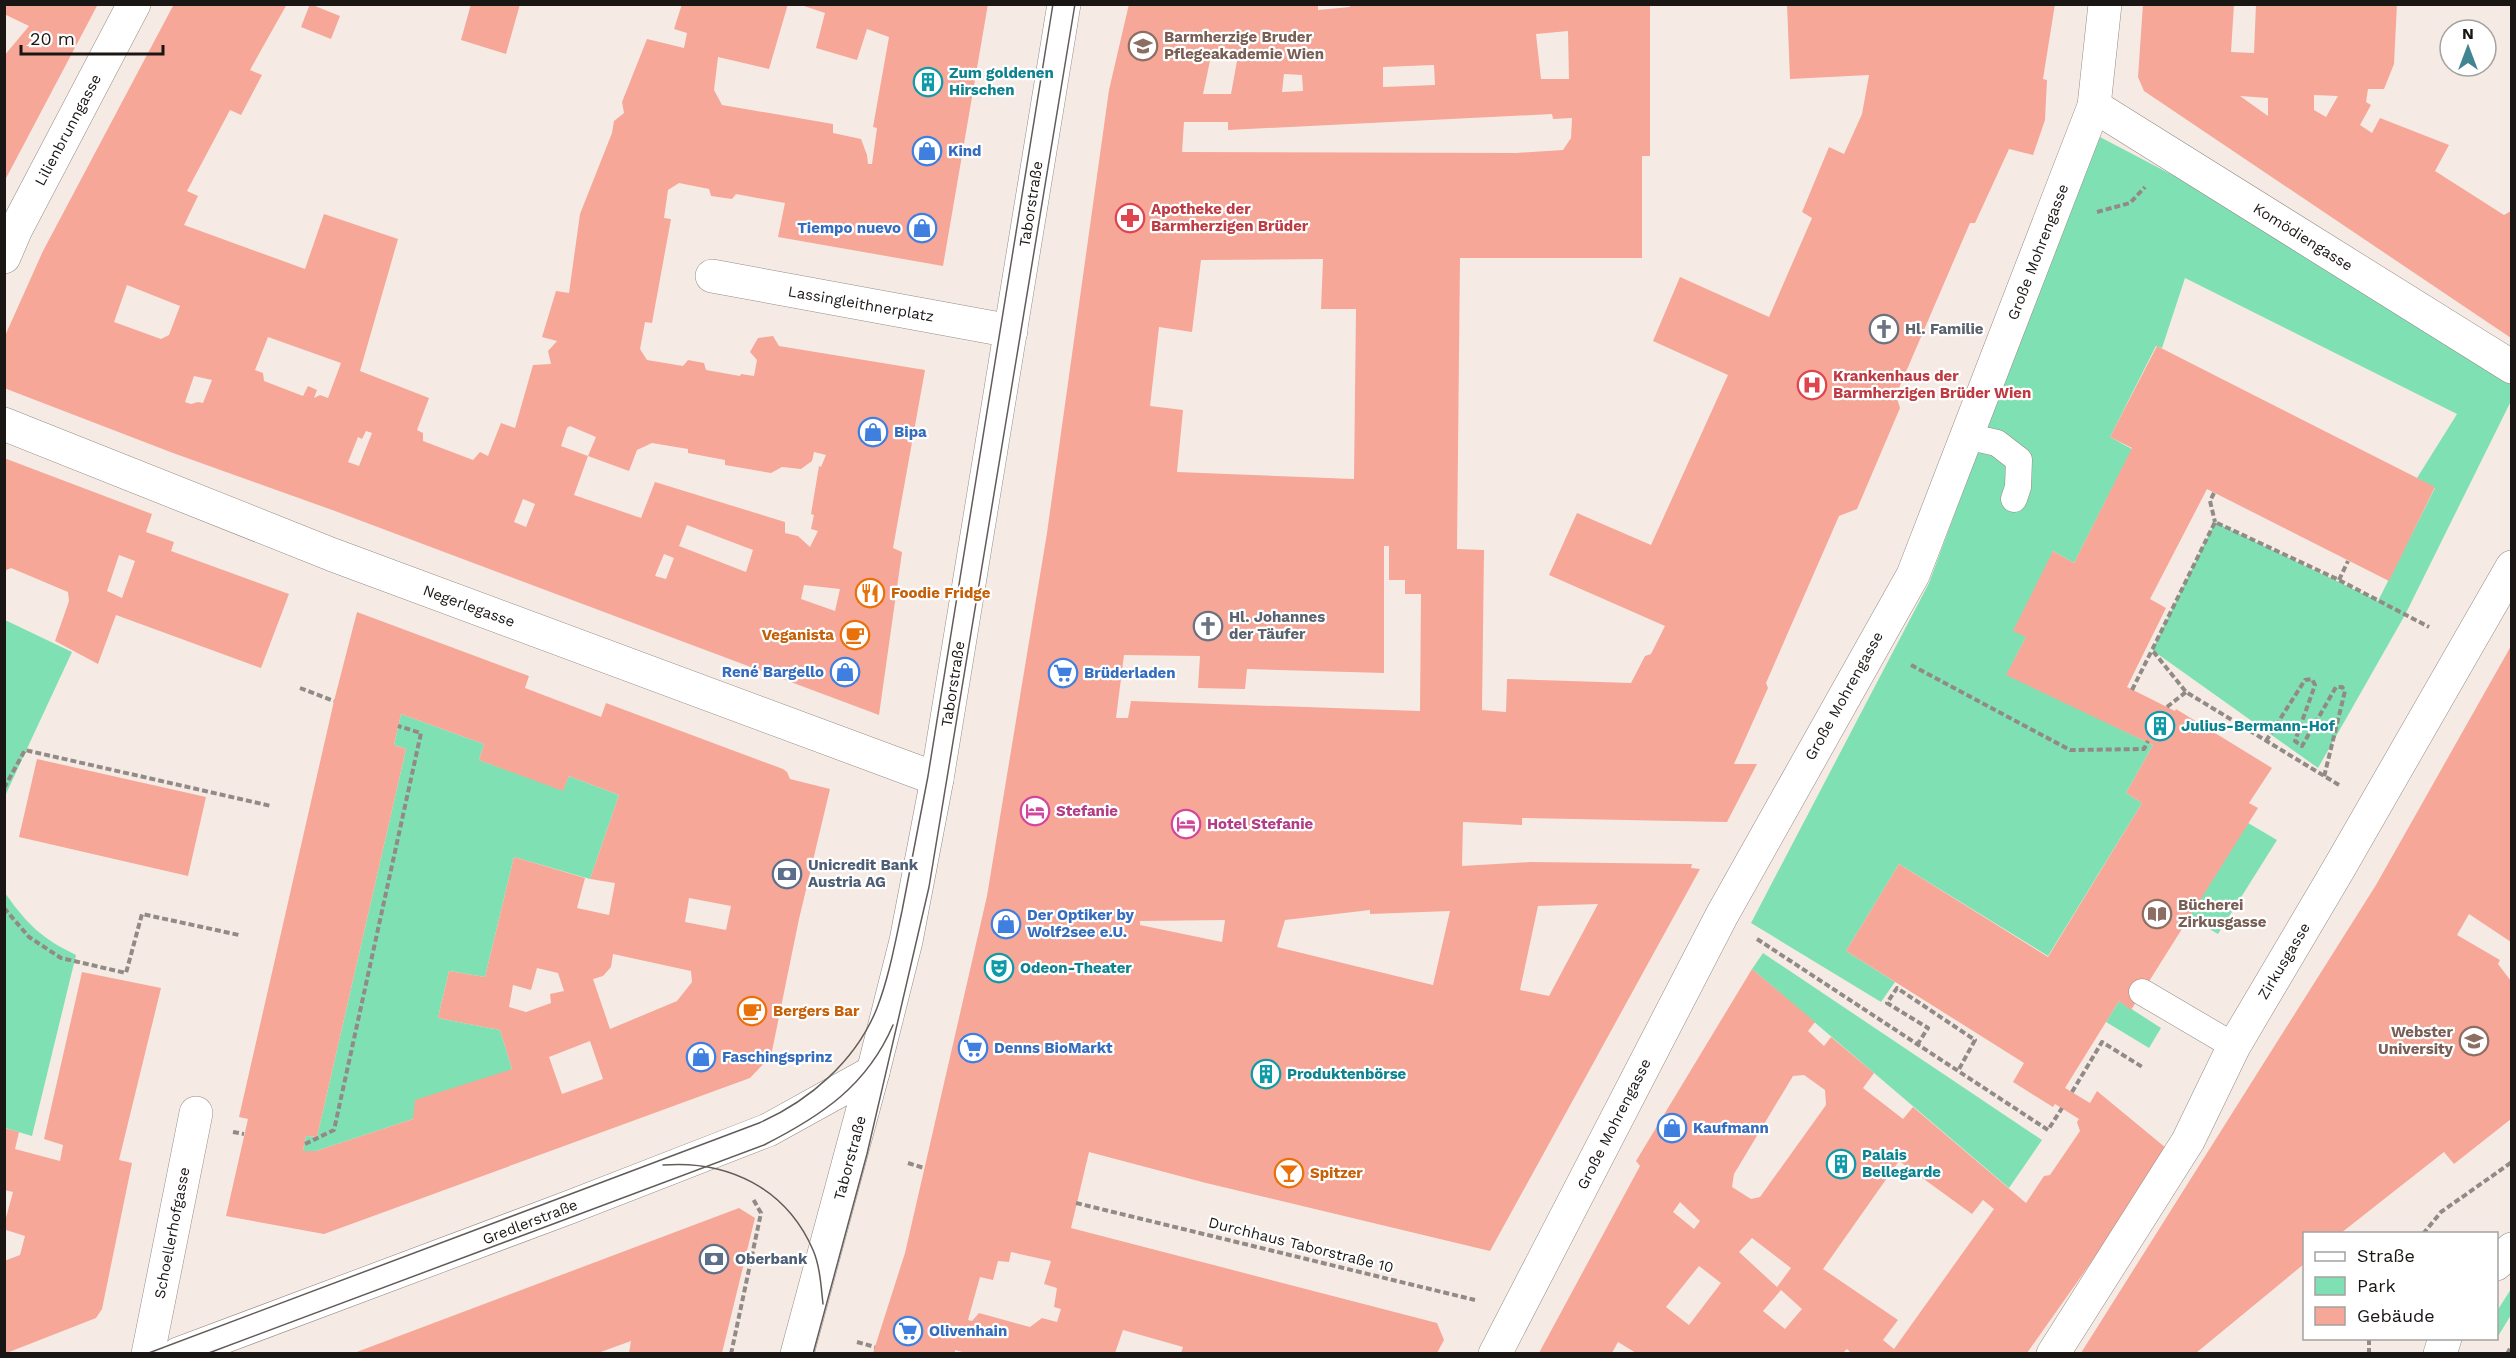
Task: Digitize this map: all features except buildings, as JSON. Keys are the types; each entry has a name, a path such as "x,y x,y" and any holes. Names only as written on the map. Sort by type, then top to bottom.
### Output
{"street":[{"name":"Lilienbrunngasse","path":"4,257 16,229 134,4"},
{"name":"Taborstraße","path":"797,1353 906,941 938,779 1064,4"},
{"name":"Große Mohrengasse","path":"1495,1353 1519,1311 1722,915 1912,576 2094,106 2105,4"},
{"name":"Komödiengasse","path":"2094,106 2511,367"},
{"name":"Lassingleithnerplatz","path":"712,276 1011,331"},
{"name":"Negerlegasse","path":"4,424 333,555 938,779"},
{"name":"Zirkusgasse","path":"2054,1353 2188,1142 2234,1046 2467,647 2511,567"},
{"name":"Gredlerstraße","path":"178,1353 570,1207 768,1130 873,1072"},
{"name":"Schoellerhofgasse","path":"148,1353 196,1113"},
{"path":"2498,1262 2511,1249"}],"lane":[{"path":"1966,436 1997,443 2019,460 2018,487 2014,499"},
{"path":"2142,992 2234,1046"}],"path":[{"path":"2048,225 2130,203 2174,156"},
{"path":"2132,690 2215,522 2210,501 2214,493"},
{"path":"2215,522 2339,580 2467,647"},
{"path":"2339,580 2348,561"},
{"path":"1873,645 2070,750 2144,749 2148,741"},
{"path":"2152,650 2186,692 2324,777 2345,691 2342,687 2336,687 2302,746 2295,741 2315,685 2312,680 2305,680 2266,741"},
{"path":"300,688 334,701"},
{"path":"2167,707 2186,692"},
{"path":"304,1144 334,1130 421,734 398,726"},
{"path":"4,788 26,750 271,806"},
{"path":"4,908 29,938 60,958 126,973 142,914 239,935"},
{"path":"1722,915 2048,1130 2062,1108"},
{"path":"1917,1045 1928,1028 1887,1003 1897,988 1975,1040 1958,1071"},
{"path":"2072,1092 2102,1042 2144,1068"},
{"path":"2424,1232 2441,1212 2511,1162"},
{"path":"908,1163 924,1168"},
{"path":"731,1353 761,1213 753,1199"},
{"name":"Durchhaus Taborstraße 10","path":"1076,1203 1519,1311"},
{"path":"857,1342 875,1347"},
{"path":"2507,1353 2511,1345"}],"green space":[{"path":"2100,137 2182,180 2511,383 2511,401 2405,615 2318,768 2152,650 2215,522 2378,601 2435,488 2417,478 2457,414 2185,278 2162,348 2156,346 2110,437 2132,449 2074,563 2053,551 2026,637 2007,674 2153,745 2126,793 2142,803 2048,956 1899,864 1846,951 1895,982 1881,1002 1751,923 1929,583 2058,236"},
{"path":"5,620 72,652 5,796"},
{"path":"401,714 484,744 479,760 563,790 569,776 619,795 590,879 514,857 485,977 449,971 438,1018 500,1030 512,1069 413,1119 316,1151 303,1151 306,1136 317,1137 406,749 394,745"},
{"path":"2248,823 2277,840 2218,934 2189,917"},
{"path":"5,893 36,930 53,943 76,955 32,1136 5,1128"},
{"path":"1763,953 2042,1140 2009,1188 1752,969"},
{"path":"2119,1001 2161,1028 2149,1048 2106,1022"},
{"path":"2511,1289 2511,1315 2498,1336 2498,1309"}],"tram line":[{"path":"146,1354 759,1123 778,1114 813,1091 844,1062 857,1045 877,1008 888,972 928,776 1053,4"},
{"path":"813,1354 867,1154 929,887 1075,4"},
{"path":"206,1354 764,1145 805,1123 840,1097 870,1065 893,1025"},
{"path":"663,1165 710,1167 732,1173 752,1182 771,1195 801,1228 813,1250 819,1269 823,1304"}],"place":[{"name":"Barmherzige Bruder Pflegeakademie Wien","path":"1143,46"},
{"name":"Zum goldenen Hirschen","path":"928,82"},
{"name":"Kind","path":"927,151"},
{"name":"Apotheke der Barmherzigen Brüder","path":"1130,218"},
{"name":"Tiempo nuevo","path":"922,228"},
{"name":"Hl. Familie","path":"1884,329"},
{"name":"Krankenhaus der Barmherzigen Brüder Wien","path":"1812,385"},
{"name":"Bipa","path":"873,432"},
{"name":"Foodie Fridge","path":"870,593"},
{"name":"Hl. Johannes der Täufer","path":"1208,626"},
{"name":"Veganista","path":"855,635"},
{"name":"René Bargello","path":"845,672"},
{"name":"Brüderladen","path":"1063,673"},
{"name":"Julius-Bermann-Hof","path":"2160,726"},
{"name":"Stefanie","path":"1035,811"},
{"name":"Hotel Stefanie","path":"1186,824"},
{"name":"Unicredit Bank Austria AG","path":"787,874"},
{"name":"Bücherei Zirkusgasse","path":"2157,914"},
{"name":"Der Optiker by Wolf2see e.U.","path":"1006,924"},
{"name":"Odeon-Theater","path":"999,968"},
{"name":"Bergers Bar","path":"752,1011"},
{"name":"Webster University","path":"2474,1041"},
{"name":"Denns BioMarkt","path":"973,1048"},
{"name":"Faschingsprinz","path":"701,1057"},
{"name":"Produktenbörse","path":"1266,1074"},
{"name":"Kaufmann","path":"1672,1128"},
{"name":"Palais Bellegarde","path":"1841,1164"},
{"name":"Spitzer","path":"1289,1173"},
{"name":"Oberbank","path":"714,1259"},
{"name":"Olivenhain","path":"908,1331"}]}
